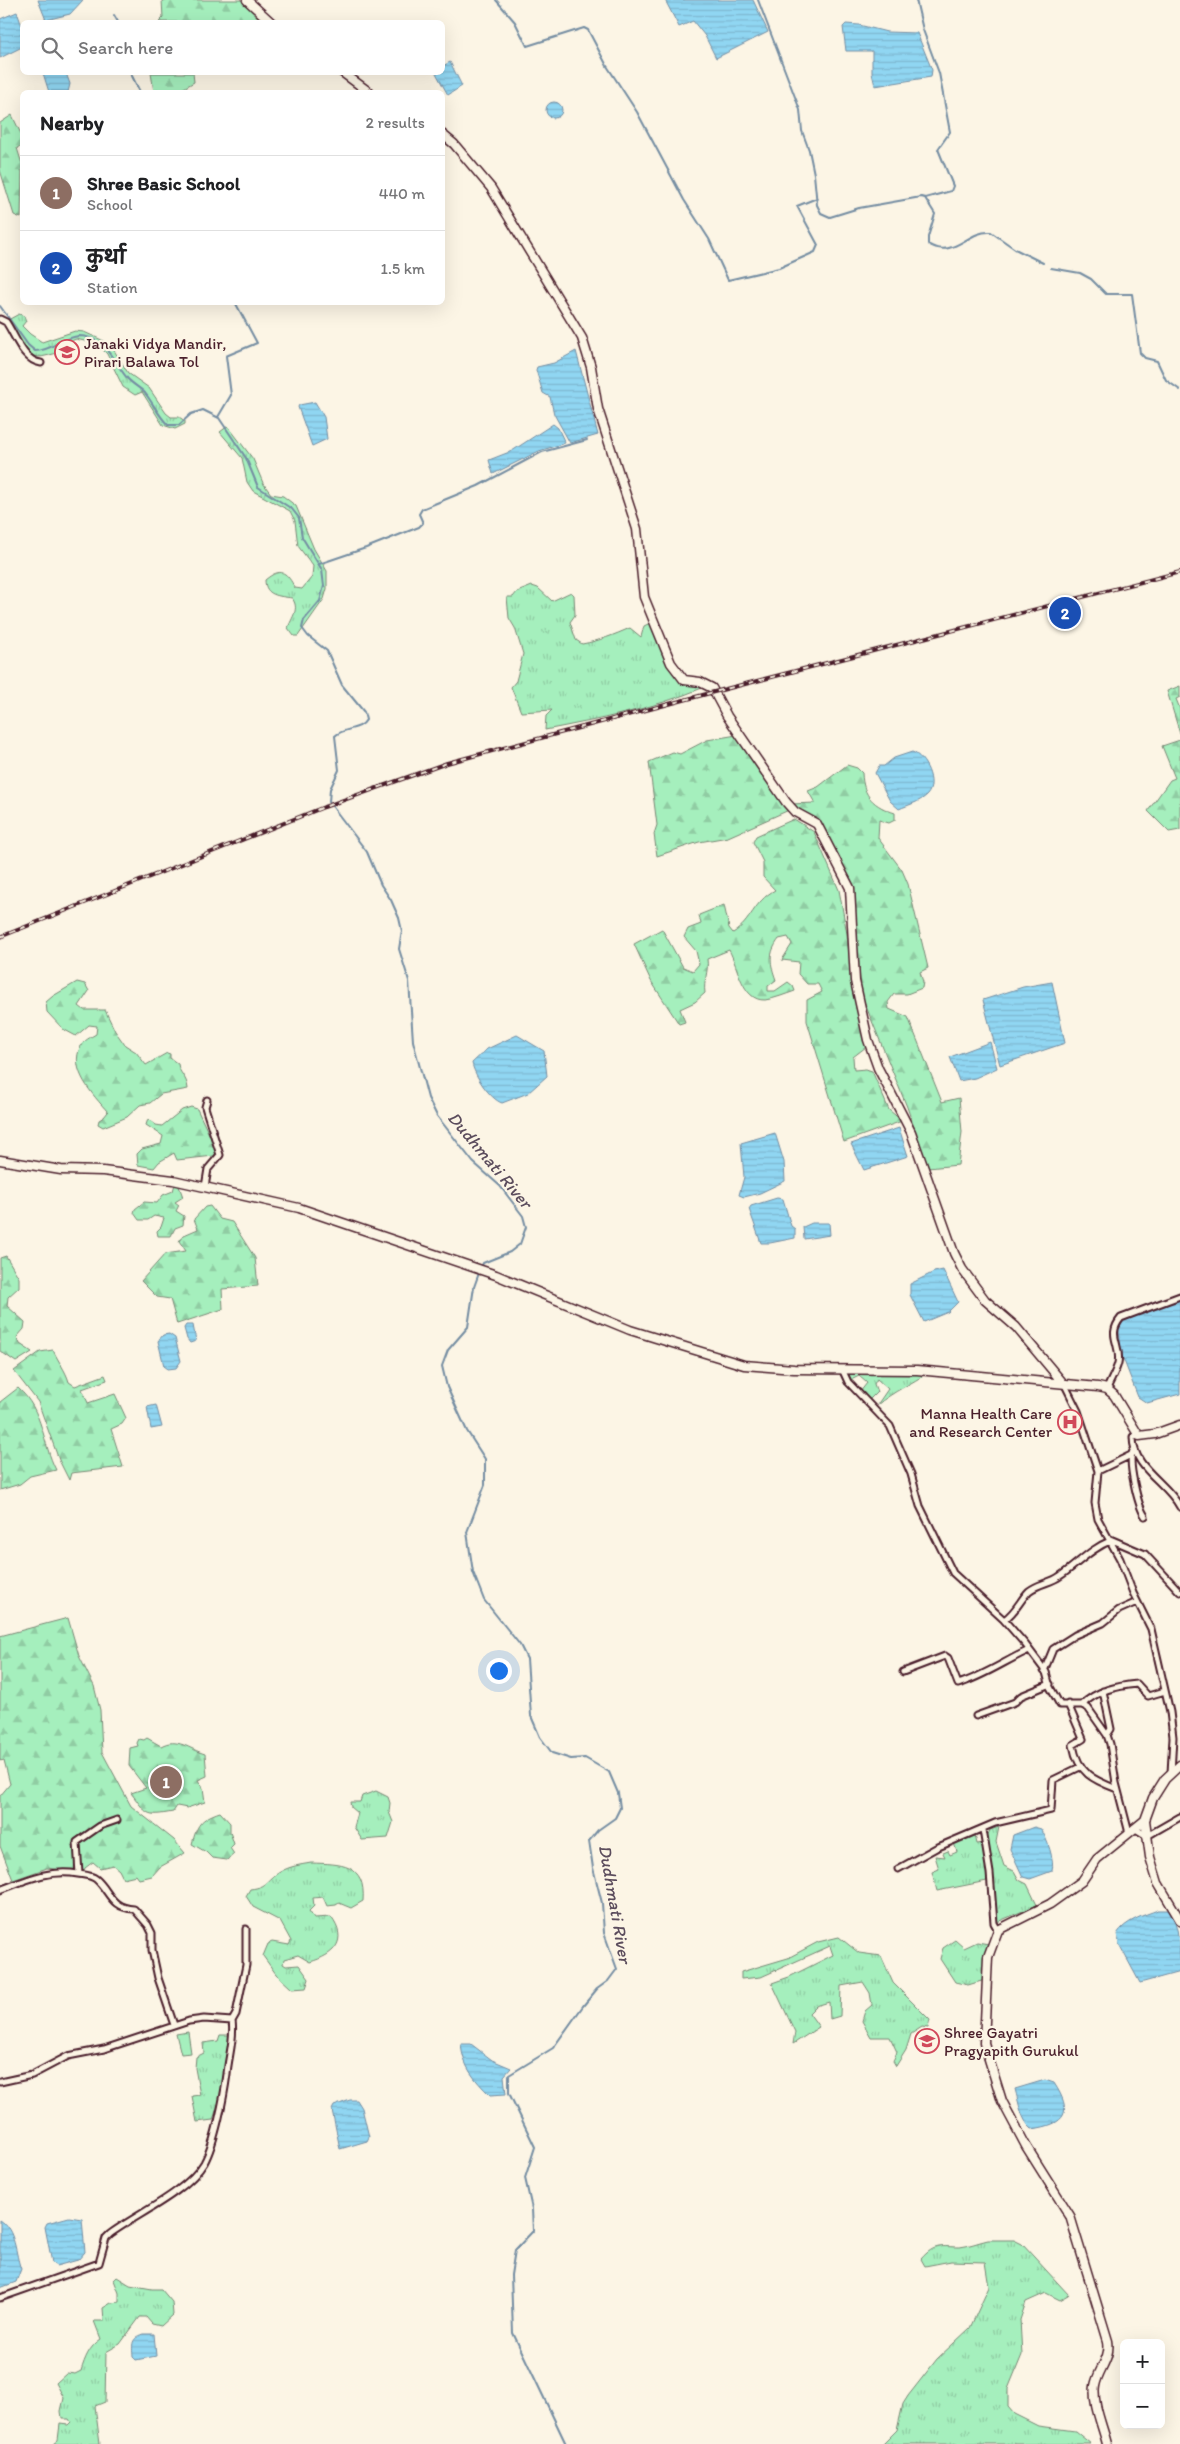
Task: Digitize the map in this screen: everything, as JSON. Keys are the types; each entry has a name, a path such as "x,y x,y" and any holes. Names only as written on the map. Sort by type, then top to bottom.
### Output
{"street":[{"path":"247,0 269,20"},
{"path":"346,75 366,90"},
{"path":"445,136 454,144 491,188 582,338 591,368 598,409 637,529 644,597 671,663 684,680 700,682 712,688 727,716 786,802 794,812 817,824 850,888 855,981 868,1040 878,1068 900,1108 917,1147 954,1253 984,1300 1016,1327 1063,1383 1078,1410 1098,1471 1095,1503 1098,1519 1124,1566 1137,1602 1151,1629 1173,1737 1171,1773"},
{"path":"0,319 6,322 28,356 41,363"},
{"path":"205,1187 208,1169 220,1155 205,1107 207,1100"},
{"path":"0,1160 61,1170 103,1171 173,1180 309,1211 496,1274 606,1321 713,1357 744,1365 917,1370 1063,1383 1107,1389 1114,1395 1138,1436"},
{"path":"1107,1389 1118,1364 1114,1335 1115,1326 1121,1318 1180,1296"},
{"path":"842,1369 848,1382 890,1426 908,1468 920,1506 953,1573 1004,1620 1029,1650 1044,1670 1060,1705 1082,1705 1093,1713 1107,1735 1117,1789 1132,1830 1146,1836"},
{"path":"1145,1516 1140,1509 1138,1498 1132,1453 1133,1437 1155,1434 1180,1425"},
{"path":"1098,1471 1132,1453"},
{"path":"1132,1453 1180,1507"},
{"path":"1004,1620 1014,1613 1028,1592 1037,1585 1059,1577 1109,1539"},
{"path":"1109,1539 1145,1554 1180,1592"},
{"path":"1044,1670 1053,1649 1075,1636 1103,1624 1119,1610 1137,1602"},
{"path":"903,1672 945,1656 948,1658 958,1684 992,1671 1001,1663 1029,1650"},
{"path":"976,1716 1014,1702 1021,1696 1050,1684"},
{"path":"1082,1705 1092,1696 1103,1691 1137,1684 1148,1696 1165,1691"},
{"path":"1103,1691 1111,1728 1107,1735"},
{"path":"1068,1704 1083,1740 1073,1745 1080,1768 1093,1780 1117,1789"},
{"path":"1180,1765 1171,1773 1153,1798 1145,1820 1146,1836 1158,1883 1180,1920"},
{"path":"898,1869 936,1848 995,1824 1051,1810 1053,1780 1080,1768"},
{"path":"1146,1836 1180,1818"},
{"path":"79,1874 77,1842 100,1826 116,1820"},
{"path":"1107,2444 1094,2392 1095,2384 1107,2358 1109,2347 1100,2312 1067,2208 1026,2146 1002,2100 984,2043 988,1957 998,1930 1050,1904 1082,1881 1097,1860 1145,1820"},
{"path":"983,1830 990,1873 994,1923 998,1930"},
{"path":"0,1890 38,1875 64,1872 95,1878 112,1901 134,1909 148,1925 152,1933 152,1950 161,1991 174,2026"},
{"path":"0,2298 99,2263 106,2238 110,2234 161,2201 200,2168 208,2155 225,2094 232,2021 236,2014 246,1965 246,1929"},
{"path":"0,2082 32,2075 68,2056 104,2050 174,2026 198,2020 232,2021"}],"green space":[{"path":"162,0 244,0 264,20 161,20 163,18"},
{"path":"151,75 193,75 194,82 182,90 154,90"},
{"path":"12,115 20,132 20,146 17,148 20,158 20,218 14,215 0,170 0,123"},
{"path":"19,314 24,316 26,321 22,326 42,342 75,331 84,332 104,341 112,347 128,373 149,388 166,413 171,417 179,417 185,421 185,424 175,429 163,425 142,392 135,395 123,387 107,354 97,344 76,339 62,345 58,353 40,357 33,356 24,348 8,320"},
{"path":"228,426 253,459 263,483 271,494 283,496 296,506 314,549 327,571 327,589 324,599 298,636 294,636 288,628 295,609 292,598 278,596 270,592 267,589 265,580 280,572 289,578 295,588 302,589 312,577 313,566 298,546 295,521 290,511 253,491 247,482 242,458 220,432"},
{"path":"532,586 538,588 552,601 571,592 574,595 575,615 570,622 576,640 582,644 606,638 630,628 641,637 644,626 650,623 673,672 683,682 702,688 644,708 545,730 546,716 552,710 521,712 511,687 516,681 523,654 515,628 509,618 507,597 513,597 517,592"},
{"path":"1180,686 1180,697 1176,699 1180,709 1180,734 1167,691"},
{"path":"737,735 789,810 728,837 699,842 657,856 654,834 657,825 649,762 673,752 680,754 707,740"},
{"path":"1180,740 1180,830 1169,832 1148,811 1170,780 1175,778 1162,746"},
{"path":"847,765 857,768 862,773 867,794 876,804 895,813 895,820 889,823 879,820 878,838 902,870 908,884 928,968 920,972 923,982 922,988 907,994 894,994 888,1002 889,1009 908,1017 942,1102 959,1098 962,1132 958,1165 928,1168 907,1107 861,994 853,886 821,824 791,804 815,803 808,791 818,787"},
{"path":"794,819 814,832 839,890 847,934 852,987 866,1047 853,1057 854,1070 866,1069 872,1071 889,1110 902,1121 844,1142 807,1021 807,1000 822,992 818,984 807,984 798,974 799,962 782,960 792,944 788,937 779,939 773,949 771,964 776,980 768,986 768,991 775,991 788,982 795,991 776,998 757,999 746,989 729,950 707,959 705,993 695,1002 680,1009 685,1022 679,1024 651,981 634,944 662,929 683,967 693,971 699,964 696,951 684,937 688,929 701,924 699,915 724,905 729,928 733,933 744,923 762,900 775,890 763,877 763,862 753,842 756,836"},
{"path":"77,982 85,984 89,991 79,1006 84,1010 105,1010 115,1031 125,1045 136,1052 146,1065 167,1053 170,1054 170,1058 178,1064 188,1089 161,1094 150,1103 140,1105 127,1117 103,1127 98,1124 99,1120 108,1112 89,1090 80,1073 78,1064 78,1055 82,1044 96,1034 97,1026 89,1025 76,1036 63,1029 47,1012 46,1002"},
{"path":"191,1107 197,1109 217,1151 214,1156 177,1160 174,1153 159,1162 154,1168 138,1165 137,1154 142,1149 161,1144 163,1136 146,1125 148,1119 156,1125 162,1126 182,1110"},
{"path":"175,1184 179,1186 183,1197 175,1202 179,1205 176,1211 184,1216 183,1225 175,1228 171,1236 158,1236 157,1231 161,1227 164,1218 154,1216 148,1220 139,1220 134,1213 135,1209 144,1202 157,1203 163,1195 173,1191"},
{"path":"210,1206 220,1219 232,1222 255,1258 258,1286 222,1289 223,1309 177,1324 170,1299 157,1297 141,1281 165,1254 186,1251 179,1241 184,1235 198,1229 194,1219 205,1207"},
{"path":"6,1256 19,1278 19,1287 8,1297 7,1306 25,1322 24,1329 17,1337 20,1344 32,1352 16,1362 0,1351 0,1258"},
{"path":"53,1350 69,1382 75,1386 105,1375 107,1380 82,1389 88,1403 115,1394 126,1418 122,1424 111,1429 123,1467 71,1473 69,1480 59,1460 38,1402 14,1371 40,1352"},
{"path":"846,1371 929,1372 877,1405 888,1389 877,1379 874,1384 877,1392 869,1400 860,1392 867,1383 859,1376 847,1382"},
{"path":"18,1388 27,1397 38,1417 51,1460 56,1470 30,1476 20,1484 0,1490 0,1402"},
{"path":"68,1618 79,1656 94,1686 100,1710 102,1752 131,1806 174,1840 185,1853 160,1867 152,1876 139,1879 136,1875 123,1878 119,1870 113,1865 100,1868 93,1862 85,1868 83,1873 47,1868 13,1880 0,1846 0,1796 10,1784 4,1760 0,1761 0,1636"},
{"path":"147,1738 161,1746 178,1743 205,1754 207,1776 198,1780 203,1788 205,1802 187,1808 177,1806 173,1812 164,1814 152,1814 144,1810 131,1793 146,1788 129,1766 130,1748 138,1746 139,1739 144,1740"},
{"path":"376,1791 388,1797 390,1803 389,1812 393,1822 388,1838 362,1840 354,1827 358,1813 351,1807 350,1802 360,1802 362,1796"},
{"path":"220,1812 230,1823 230,1832 234,1844 230,1848 234,1854 227,1860 212,1858 192,1844 203,1820"},
{"path":"999,1827 996,1842 1004,1866 1014,1871 1019,1880 1027,1884 1037,1905 997,1922 987,1837 990,1830"},
{"path":"975,1835 977,1844 984,1843 987,1881 937,1891 932,1872 939,1869 935,1856 945,1857 943,1853 948,1851 950,1855 957,1852 954,1843"},
{"path":"311,1863 341,1865 356,1873 363,1888 363,1901 351,1908 339,1903 327,1906 323,1897 313,1898 314,1906 309,1911 314,1918 331,1917 339,1933 339,1940 332,1951 319,1959 310,1962 298,1955 284,1959 283,1964 286,1966 299,1965 309,1979 306,1988 292,1989 276,1974 263,1956 268,1944 272,1942 289,1945 291,1941 280,1921 253,1907 246,1896 250,1889 261,1887 284,1870"},
{"path":"839,1937 859,1953 881,1956 893,1983 930,2020 928,2028 922,2027 911,2034 906,2050 896,2066 893,2061 897,2052 890,2037 871,2037 862,2021 865,2011 872,2005 870,1993 863,1982 841,1986 840,2016 830,2019 829,2002 816,2006 809,2013 819,2027 793,2044 795,2032 772,1983 789,1977 833,1955 830,1946 761,1977 741,1979 741,1972 788,1958 818,1942"},
{"path":"955,1940 964,1948 977,1942 989,1944 986,1950 985,1980 968,1985 955,1982 940,1959 943,1948"},
{"path":"188,2032 191,2053 181,2054 176,2034"},
{"path":"220,2035 230,2035 223,2089 213,2120 197,2122 192,2096 200,2095 195,2068 196,2057 204,2053 203,2043 218,2041"},
{"path":"988,2240 1014,2240 1022,2244 1069,2295 1060,2300 1046,2293 1026,2302 1020,2320 1022,2355 1008,2389 1008,2407 1014,2414 1038,2426 1075,2431 1091,2444 883,2444 897,2430 903,2404 908,2396 937,2359 970,2328 989,2287 985,2262 951,2261 925,2266 921,2259 930,2250 935,2248 960,2247"},
{"path":"117,2277 130,2285 161,2289 172,2302 173,2315 161,2326 152,2324 146,2317 140,2317 120,2344 106,2352 105,2402 95,2406 100,2444 53,2444 58,2440 60,2424 68,2425 71,2422 69,2419 62,2419 61,2411 64,2398 56,2383 67,2373 75,2374 81,2371 88,2353 101,2339 94,2321 104,2321 103,2308 111,2303 119,2302 119,2293 114,2280"}],"water":[{"path":"38,0 83,0 70,14 46,20"},
{"path":"665,0 753,0 768,32 716,58 705,36 693,21 679,27"},
{"path":"17,12 20,20 20,48 0,58 0,19"},
{"path":"846,24 859,25 887,32 917,33 932,70 931,77 875,86 872,73 872,51 846,51 843,27"},
{"path":"450,62 462,86 448,95 437,75 445,75 445,65"},
{"path":"44,75 67,75 70,84 68,90 48,90"},
{"path":"551,102 557,102 562,107 560,116 551,118 546,113 546,107"},
{"path":"576,351 598,435 570,443 554,414 550,397 543,393 536,370 537,367 554,363"},
{"path":"315,402 324,417 327,439 312,446 298,407 299,405"},
{"path":"553,424 558,428 565,443 539,451 493,474 489,460 512,451"},
{"path":"912,752 921,759 928,770 931,777 930,790 921,800 899,809 890,801 875,773 879,766 884,766 894,758"},
{"path":"1052,982 1065,1043 1000,1065 983,1000 1023,987"},
{"path":"517,1035 544,1051 547,1076 528,1093 502,1103 497,1101 483,1086 472,1063 487,1049"},
{"path":"990,1042 997,1068 975,1078 959,1081 950,1057"},
{"path":"899,1128 908,1156 864,1170 851,1144"},
{"path":"775,1133 784,1162 785,1181 760,1193 744,1197 739,1195 744,1177 741,1143"},
{"path":"777,1198 783,1199 791,1226 795,1229 795,1238 761,1243 749,1209 751,1206"},
{"path":"812,1223 829,1223 830,1235 804,1239 803,1227"},
{"path":"943,1270 958,1302 948,1312 924,1322 910,1295 910,1284 934,1272"},
{"path":"1180,1300 1180,1394 1147,1403 1138,1397 1121,1353 1119,1329 1125,1319"},
{"path":"186,1325 193,1325 196,1341 190,1343 187,1339 184,1328"},
{"path":"169,1334 175,1338 181,1361 176,1368 168,1369 164,1366 158,1341 163,1335"},
{"path":"156,1405 162,1427 151,1429 147,1407"},
{"path":"1034,1827 1041,1829 1043,1833 1050,1850 1053,1866 1052,1871 1030,1879 1023,1877 1010,1849 1013,1835"},
{"path":"1158,1910 1169,1910 1173,1916 1179,1940 1180,1972 1140,1983 1119,1944 1117,1934 1120,1929 1130,1922"},
{"path":"461,2044 471,2044 492,2060 511,2068 504,2076 506,2094 490,2095 479,2084 467,2066"},
{"path":"1045,2080 1054,2083 1064,2102 1065,2109 1059,2120 1053,2124 1032,2129 1025,2121 1015,2089"},
{"path":"350,2100 357,2100 362,2108 369,2137 367,2141 340,2149 332,2110 334,2106"},
{"path":"69,2217 82,2219 85,2252 78,2260 56,2266 52,2263 45,2227 47,2223"},
{"path":"0,2220 5,2224 12,2236 21,2269 16,2282 0,2288"},
{"path":"144,2334 154,2334 156,2356 136,2360 133,2357 133,2342 137,2337"}],"waterway":[{"path":"496,0 515,22 527,46 584,28 588,30 607,66 637,112 684,200 709,239 728,280 779,268 815,252 818,245 797,206 817,198"},
{"path":"758,0 800,110 802,131 809,150 814,174 817,205 821,213 830,217 859,208 921,197 925,198"},
{"path":"916,0 923,30 939,73 950,132 938,149 953,186 951,191 925,198 935,214 928,237 928,244 945,249 953,247 975,235 991,232 1015,249 1043,263"},
{"path":"114,15 117,20"},
{"path":"132,75 139,90"},
{"path":"1051,268 1080,273 1091,279 1106,294 1132,294 1140,353 1145,358 1157,361 1166,380 1180,390"},
{"path":"218,417 231,395 226,356 257,343 237,305"},
{"name":"Dudhmati River","path":"0,306 28,345 35,351 46,349 73,337 88,337 95,340 108,351 129,380 145,393 168,425 179,425 191,414 203,410 219,418 246,458 258,487 292,509 299,518 302,537 322,570 324,586 320,601 304,620 302,628 308,636 327,651 342,685 364,712 366,720 360,726 343,731 335,736 339,770 330,789 329,802 367,852 381,885 391,900 399,918 402,931 399,949 409,981 413,1041 428,1098 437,1116 473,1162 500,1186 523,1216 526,1227 520,1244 510,1252 483,1263 481,1268"},
{"path":"319,564 419,527 423,523 419,514 422,509 478,486 542,452 587,440"},
{"name":"Dudhmati River","path":"479,1273 474,1287 468,1327 448,1350 442,1366 447,1387 467,1431 485,1459 485,1485 467,1532 473,1572 484,1600 520,1645 527,1659 531,1716 540,1737 552,1753 571,1759 585,1758 609,1772 618,1793 620,1808 615,1818 598,1830 589,1841 593,1868 602,1903 604,1933 617,1969 583,2006 553,2048 509,2075 509,2093 535,2147 525,2178 532,2209 533,2231 515,2250 511,2275 513,2333 566,2444"}],"railway":[{"path":"0,937 324,807 447,763 1180,572"}],"place":[{"name":"Janaki Vidya Mandir, Pirari Balawa Tol","path":"67,352"},
{"name":"कुर्था","path":"1065,613"},
{"name":"Manna Health Care and Research Center","path":"1070,1422"},
{"name":"Shree Basic School","path":"166,1782"},
{"name":"Shree Gayatri Pragyapith Gurukul","path":"927,2041"}]}
